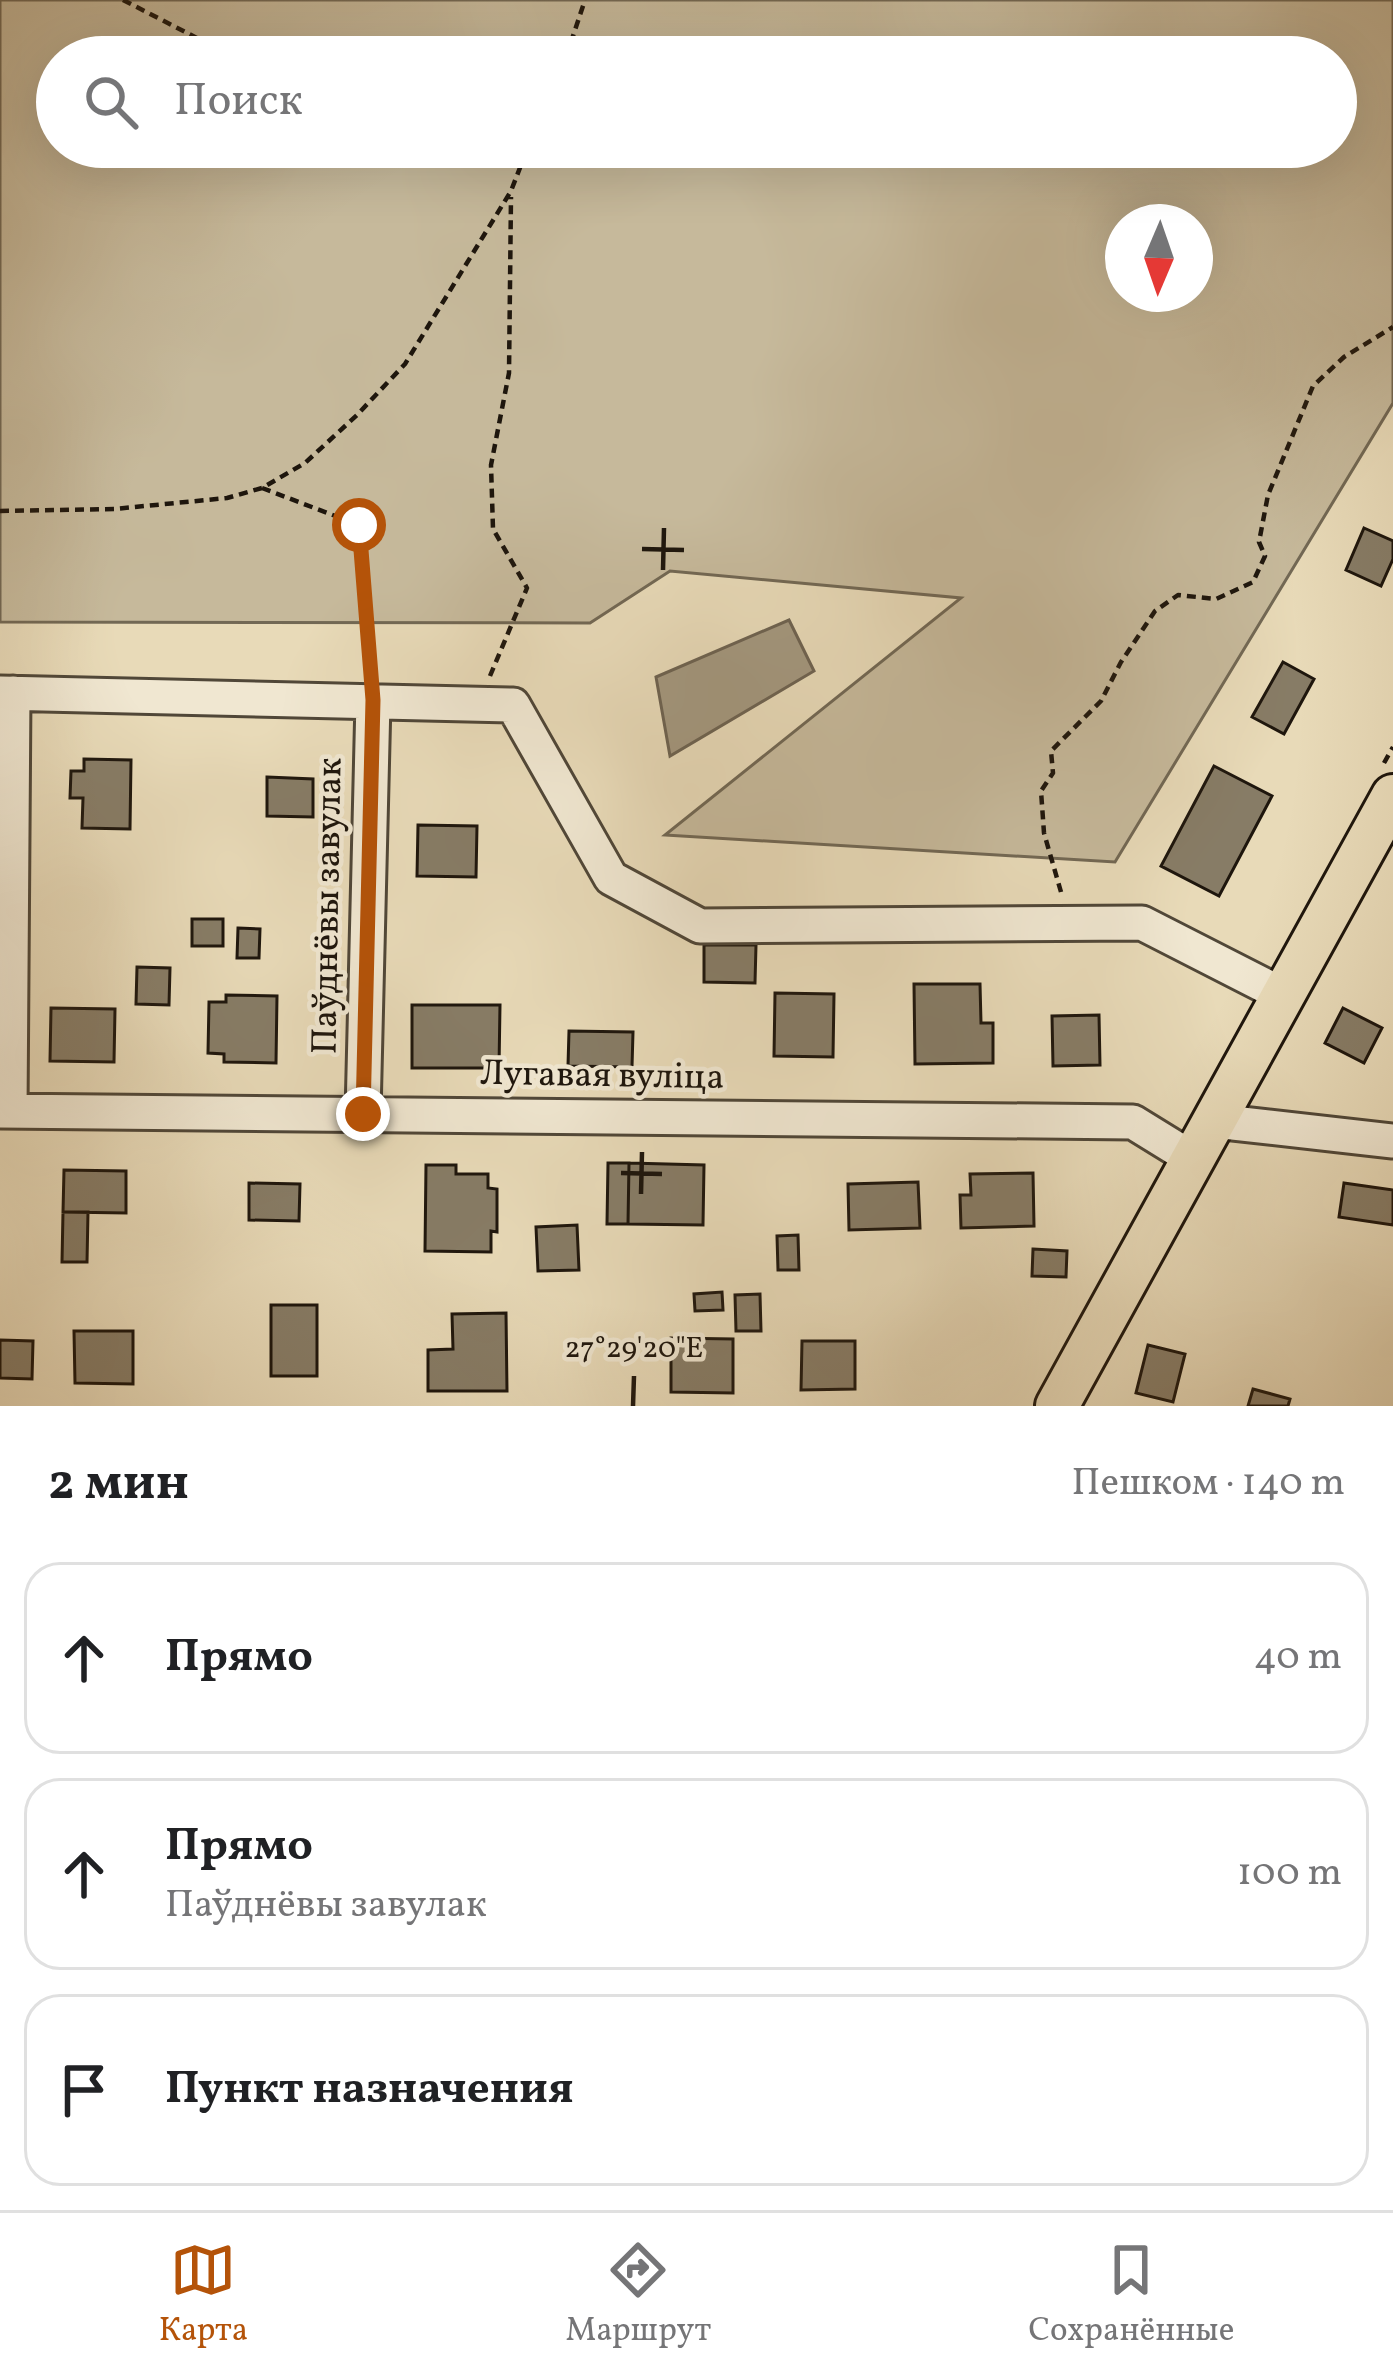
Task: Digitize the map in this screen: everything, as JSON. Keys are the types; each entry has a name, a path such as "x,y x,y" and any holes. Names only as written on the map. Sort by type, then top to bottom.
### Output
{"main road":[{"path":"1057,1406 1393,796"}],"street":[{"path":"5,1111 6,693 513,705 611,878 700,926 1142,923 1285,996"},
{"name":"Паўднёвы завулак","path":"363,1114 373,700"},
{"name":"Лугавая вуліца","path":"5,1111 1133,1122 1193,1159"},
{"path":"1216,1121 1393,1141"}],"path":[{"path":"123,0 193,36"},
{"path":"573,36 585,0"},
{"path":"0,511 114,509 226,498 262,488 305,463 404,364 511,191 520,168"},
{"path":"478,704 527,588 493,530 490,465 509,373 511,191"},
{"path":"1062,898 1044,833 1042,791 1053,773 1051,751 1101,701 1155,611 1178,595 1216,599 1253,582 1265,556 1258,542 1268,495 1313,386 1344,357 1393,327"},
{"path":"262,488 359,525 373,700"}],"shaded area":[{"path":"0,0 1393,0 1393,403 1115,862 665,835 961,598 670,571 590,623 0,622"},
{"path":"789,620 814,671 670,756 656,677"}],"building":[{"path":"1364,528 1393,541 1393,559 1381,586 1346,570"},
{"path":"1283,662 1314,679 1284,734 1252,717"},
{"path":"84,759 131,760 130,829 82,828 83,798 70,798 71,771 84,771"},
{"path":"1214,766 1272,796 1219,896 1161,866"},
{"path":"267,777 313,779 313,817 267,816"},
{"path":"418,825 477,826 476,877 417,876"},
{"path":"192,919 223,919 223,946 192,946"},
{"path":"238,928 260,929 259,958 237,958"},
{"path":"704,945 756,945 755,983 704,982"},
{"path":"137,967 170,968 169,1005 136,1004"},
{"path":"914,984 980,984 981,1023 993,1023 993,1063 915,1064"},
{"path":"775,993 834,994 833,1057 774,1056"},
{"path":"226,995 277,996 276,1063 224,1062 224,1054 208,1053 209,1002 226,1002"},
{"path":"412,1005 500,1005 499,1068 412,1068"},
{"path":"51,1008 115,1009 114,1062 50,1061"},
{"path":"1343,1008 1382,1028 1364,1063 1325,1043"},
{"path":"1099,1015 1100,1065 1053,1066 1052,1016"},
{"path":"569,1031 633,1032 632,1067 568,1066"},
{"path":"608,1163 629,1163 628,1224 607,1224"},
{"path":"629,1163 704,1165 703,1225 628,1224"},
{"path":"426,1165 456,1165 456,1174 488,1174 488,1188 497,1189 497,1232 491,1231 491,1252 425,1251"},
{"path":"64,1170 126,1171 126,1213 63,1212"},
{"path":"1033,1173 1034,1226 961,1228 960,1195 971,1195 970,1174"},
{"path":"918,1182 920,1228 849,1230 848,1184"},
{"path":"249,1183 300,1184 299,1221 249,1220"},
{"path":"1344,1183 1393,1190 1393,1225 1339,1217"},
{"path":"63,1212 88,1212 87,1262 62,1262"},
{"path":"577,1225 579,1270 538,1271 536,1227"},
{"path":"798,1235 799,1270 778,1270 777,1236"},
{"path":"1033,1249 1067,1251 1066,1277 1032,1276"},
{"path":"722,1292 723,1310 695,1311 694,1294"},
{"path":"760,1294 761,1331 736,1331 735,1295"},
{"path":"271,1305 317,1305 317,1376 271,1376"},
{"path":"506,1313 507,1391 428,1391 428,1350 453,1349 452,1314"},
{"path":"74,1331 133,1331 133,1384 75,1383"},
{"path":"671,1338 733,1339 733,1393 671,1392"},
{"path":"0,1340 33,1341 32,1379 0,1378"},
{"path":"802,1341 855,1341 855,1389 801,1390"},
{"path":"1148,1345 1185,1354 1173,1402 1136,1393"},
{"path":"1253,1389 1290,1399 1288,1406 1248,1406"}],"route":[{"path":"359,525 373,700 363,1114"}]}
